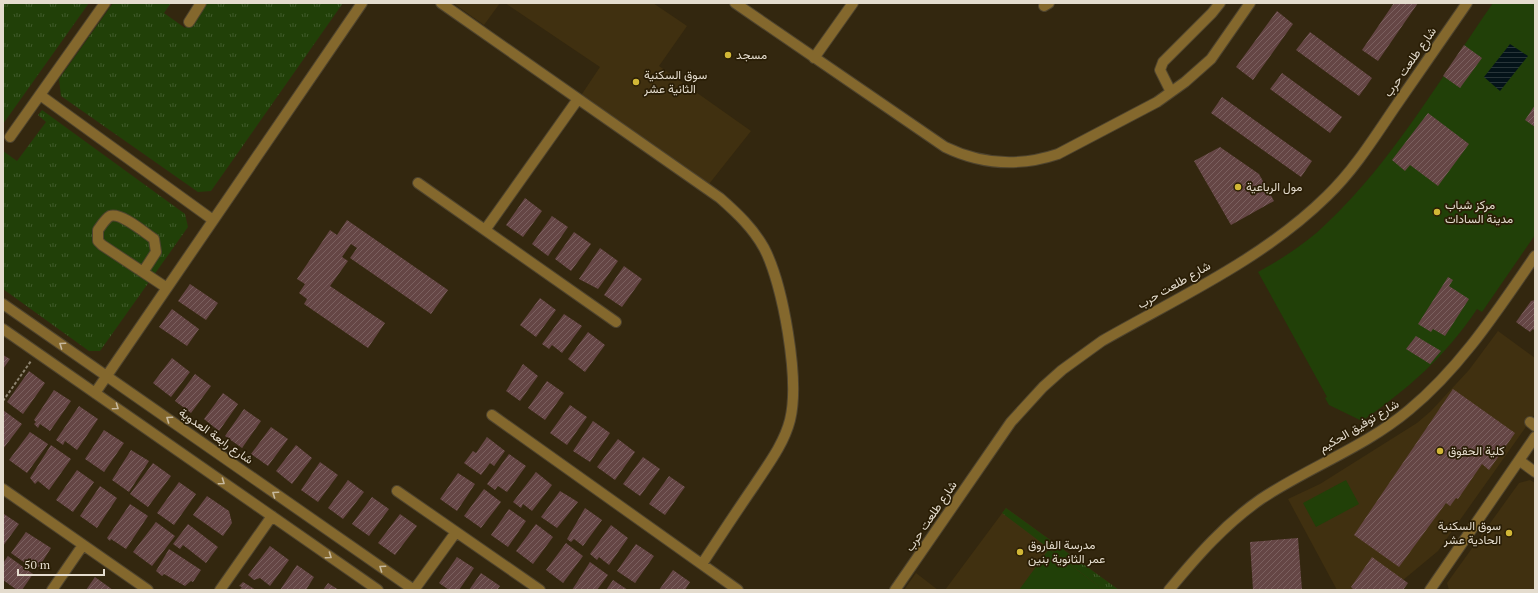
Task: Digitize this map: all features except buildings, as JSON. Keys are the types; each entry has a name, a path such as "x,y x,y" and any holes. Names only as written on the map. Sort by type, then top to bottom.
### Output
{"street":[{"path":"10,137 105,3"},
{"path":"189,22 201,3"},
{"path":"95,393 362,3"},
{"path":"440,3 720,198 750,227 764,248 778,288 791,359 793,391 790,420 776,453 702,564"},
{"path":"735,3 945,147 970,158 998,163 1028,162 1058,154 1171,92 1211,59 1250,3"},
{"path":"814,58 853,3"},
{"path":"1171,92 1160,70 1163,62 1220,3"},
{"name":"شارع طلعت حرب","path":"895,590 1008,427 1043,387 1081,355 1102,341 1253,255 1310,212 1328,195 1360,158 1467,3"},
{"path":"40,95 213,220"},
{"path":"485,230 578,99"},
{"path":"418,183 616,322"},
{"path":"143,272 156,252 154,239 116,215 109,217 98,230 98,241 143,272 167,288"},
{"name":"شارع توفيق الحكيم","path":"1169,590 1199,554 1246,510 1262,498 1361,442 1414,406 1453,368 1477,339 1535,256"},
{"name":"شارع رابعة العدوية","path":"3,304 414,590"},
{"path":"3,329 378,590"},
{"path":"492,415 738,590"},
{"path":"1430,590 1520,461 1535,437"},
{"path":"1520,461 1535,472"},
{"path":"3,490 148,590"},
{"path":"397,491 540,590"},
{"path":"220,590 272,516"},
{"path":"414,590 456,532"},
{"path":"52,590 83,545"}],"path":[{"path":"3,401 36,352"}],"shaded area":[{"path":"453,3 500,3 484,25"},
{"name":"سوق السكنية الثانية عشر","path":"505,3 653,3 687,26 659,66 751,131 709,184 580,97 600,67"},
{"path":"1510,44 1528,56 1500,91 1484,77"},
{"name":"كلية الحقوق","path":"1498,331 1535,358 1535,414 1438,551 1391,590 1337,590 1288,499 1320,484 1417,423 1431,411 1469,370"},
{"name":"سوق السكنية الحادية عشر","path":"1530,480 1535,483 1535,590 1449,590 1447,583 1519,483"},
{"name":"مدرسة الفاروق عمر الثانوية بنين","path":"1006,508 1119,590 945,590"},
{"path":"916,573 938,590 904,590"}],"green space":[{"path":"3,3 89,3 3,124"},
{"path":"113,3 171,3 164,13 185,28 202,3 343,3 211,191 198,192 61,96 59,79"},
{"name":"مركز شباب مدينة السادات","path":"1493,3 1535,3 1535,235 1482,312 1477,309 1452,342 1425,371 1395,397 1362,421 1329,405 1325,398 1327,397 1258,272 1286,256 1303,244 1351,199 1395,146"},
{"path":"42,110 185,214 188,227 100,351 89,351 3,289 3,151 17,161 46,122 38,115"},
{"path":"1346,480 1359,504 1316,527 1303,503"},
{"path":"1006,508 1119,590 1104,590 1002,513"},
{"path":"1049,549 1104,590 1019,590"}],"place":[{"name":"مسجد","path":"728,55"},
{"name":"سوق السكنية الثانية عشر","path":"636,82"},
{"name":"مول الرباعية","path":"1238,187"},
{"name":"مركز شباب مدينة السادات","path":"1437,212"},
{"name":"كلية الحقوق","path":"1440,451"},
{"name":"سوق السكنية الحادية عشر","path":"1509,533"},
{"name":"مدرسة الفاروق عمر الثانوية بنين","path":"1020,552"}]}
